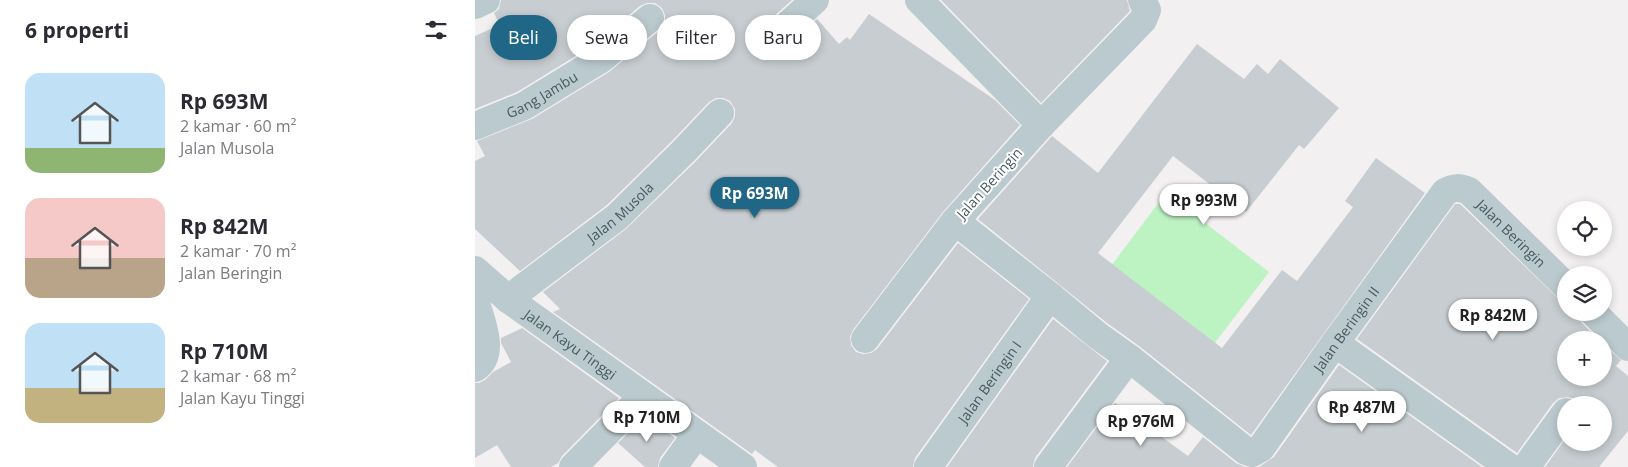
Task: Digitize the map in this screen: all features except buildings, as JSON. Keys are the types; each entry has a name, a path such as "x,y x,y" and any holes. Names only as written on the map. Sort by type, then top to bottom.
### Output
{"street":[{"path":"475,5 486,0"},
{"path":"799,15 815,0"},
{"path":"919,0 1041,126"},
{"name":"Jalan Beringin","path":"1129,358 1097,335 955,221 1041,126 1143,20 1147,10 1143,1"},
{"name":"Gang Jambu","path":"475,126 523,106 601,59 650,18"},
{"name":"Jalan Musola","path":"508,299 617,217 721,113"},
{"name":"Jalan Beringin","path":"1452,188 1469,191 1557,277"},
{"name":"Jalan Beringin II","path":"1129,358 1245,451 1252,453 1261,448 1445,192 1452,188"},
{"path":"865,340 955,221"},
{"name":"Jalan Kayu Tinggi","path":"475,270 508,299 743,467"},
{"name":"Jalan Beringin I","path":"928,467 1050,296"},
{"path":"475,299 487,351 480,365 475,368"},
{"path":"1602,321 1628,347"},
{"path":"1335,343 1509,467"},
{"path":"1048,467 1129,358"},
{"path":"573,467 643,396"},
{"path":"1526,467 1557,425"},
{"path":"673,467 696,435"}],"green space":[{"path":"1166,193 1269,272 1211,348 1108,270"}]}
